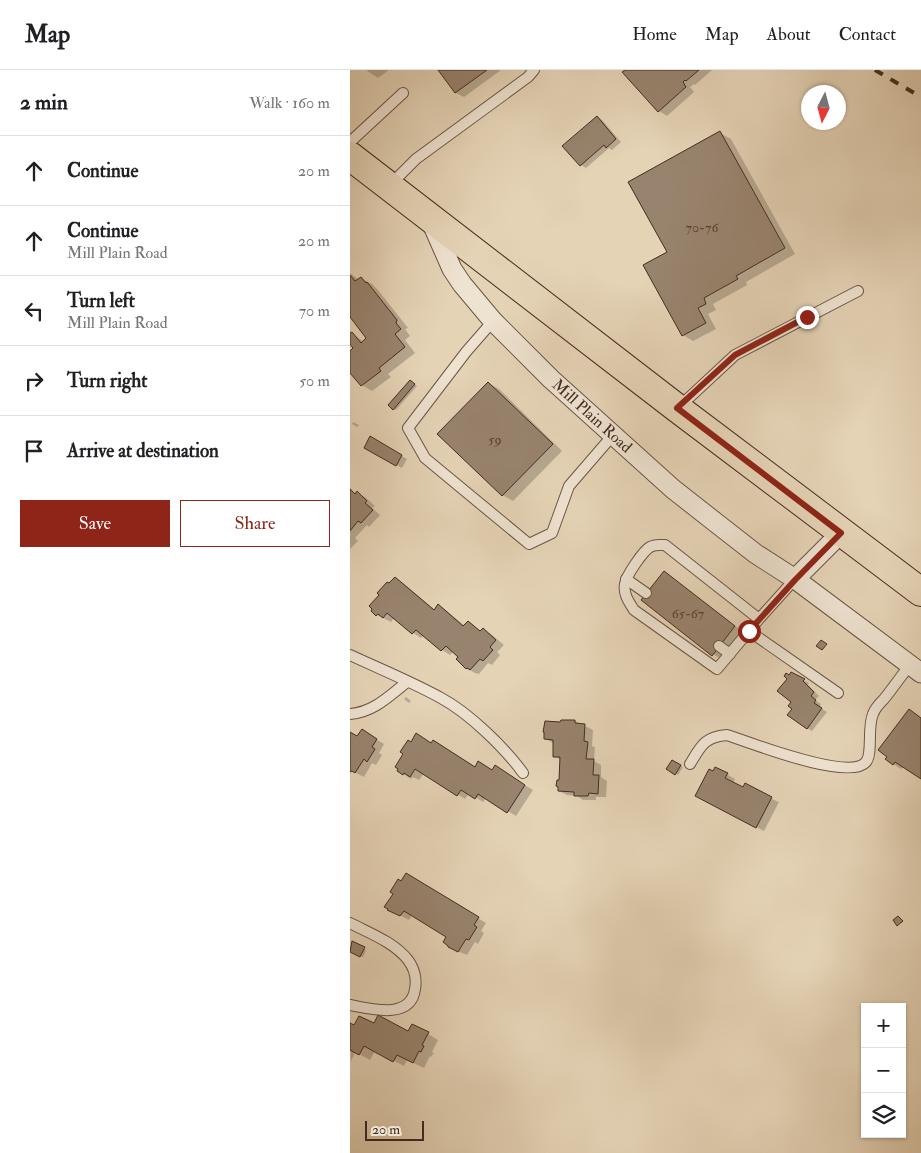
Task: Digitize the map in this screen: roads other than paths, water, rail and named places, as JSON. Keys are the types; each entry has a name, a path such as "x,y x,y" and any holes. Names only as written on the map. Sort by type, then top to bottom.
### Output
{"main road":[{"name":"Mill Plain Road","path":"350,156 677,408 921,592"}],"street":[{"name":"Mill Plain Road","path":"429,216 452,268 462,284 521,351 673,489 756,554 795,580 915,669"},
{"path":"795,580 841,533"}],"lane":[{"path":"389,185 416,159 528,77 534,70"},
{"path":"350,142 403,93"},
{"path":"677,408 735,355 858,291"},
{"path":"493,321 466,352 408,428 425,458 529,544 552,533 569,486 613,435"},
{"path":"759,618 666,545 657,544 648,548 626,579 626,597 634,610 717,669 759,618 795,580"},
{"path":"626,579 646,593"},
{"path":"749,631 838,694"},
{"path":"719,646 730,654"},
{"path":"350,655 442,698 476,723 515,762 523,773"},
{"path":"690,764 703,743 715,736 727,735 811,763 847,768 862,766 867,761 870,753 869,729 873,712 915,669"},
{"path":"350,714 372,709 407,682"},
{"path":"350,923 382,940 399,951 408,960 414,971 415,988 410,1002 404,1007 393,1010 350,1005"}],"railway":[{"path":"875,70 921,97"}]}
